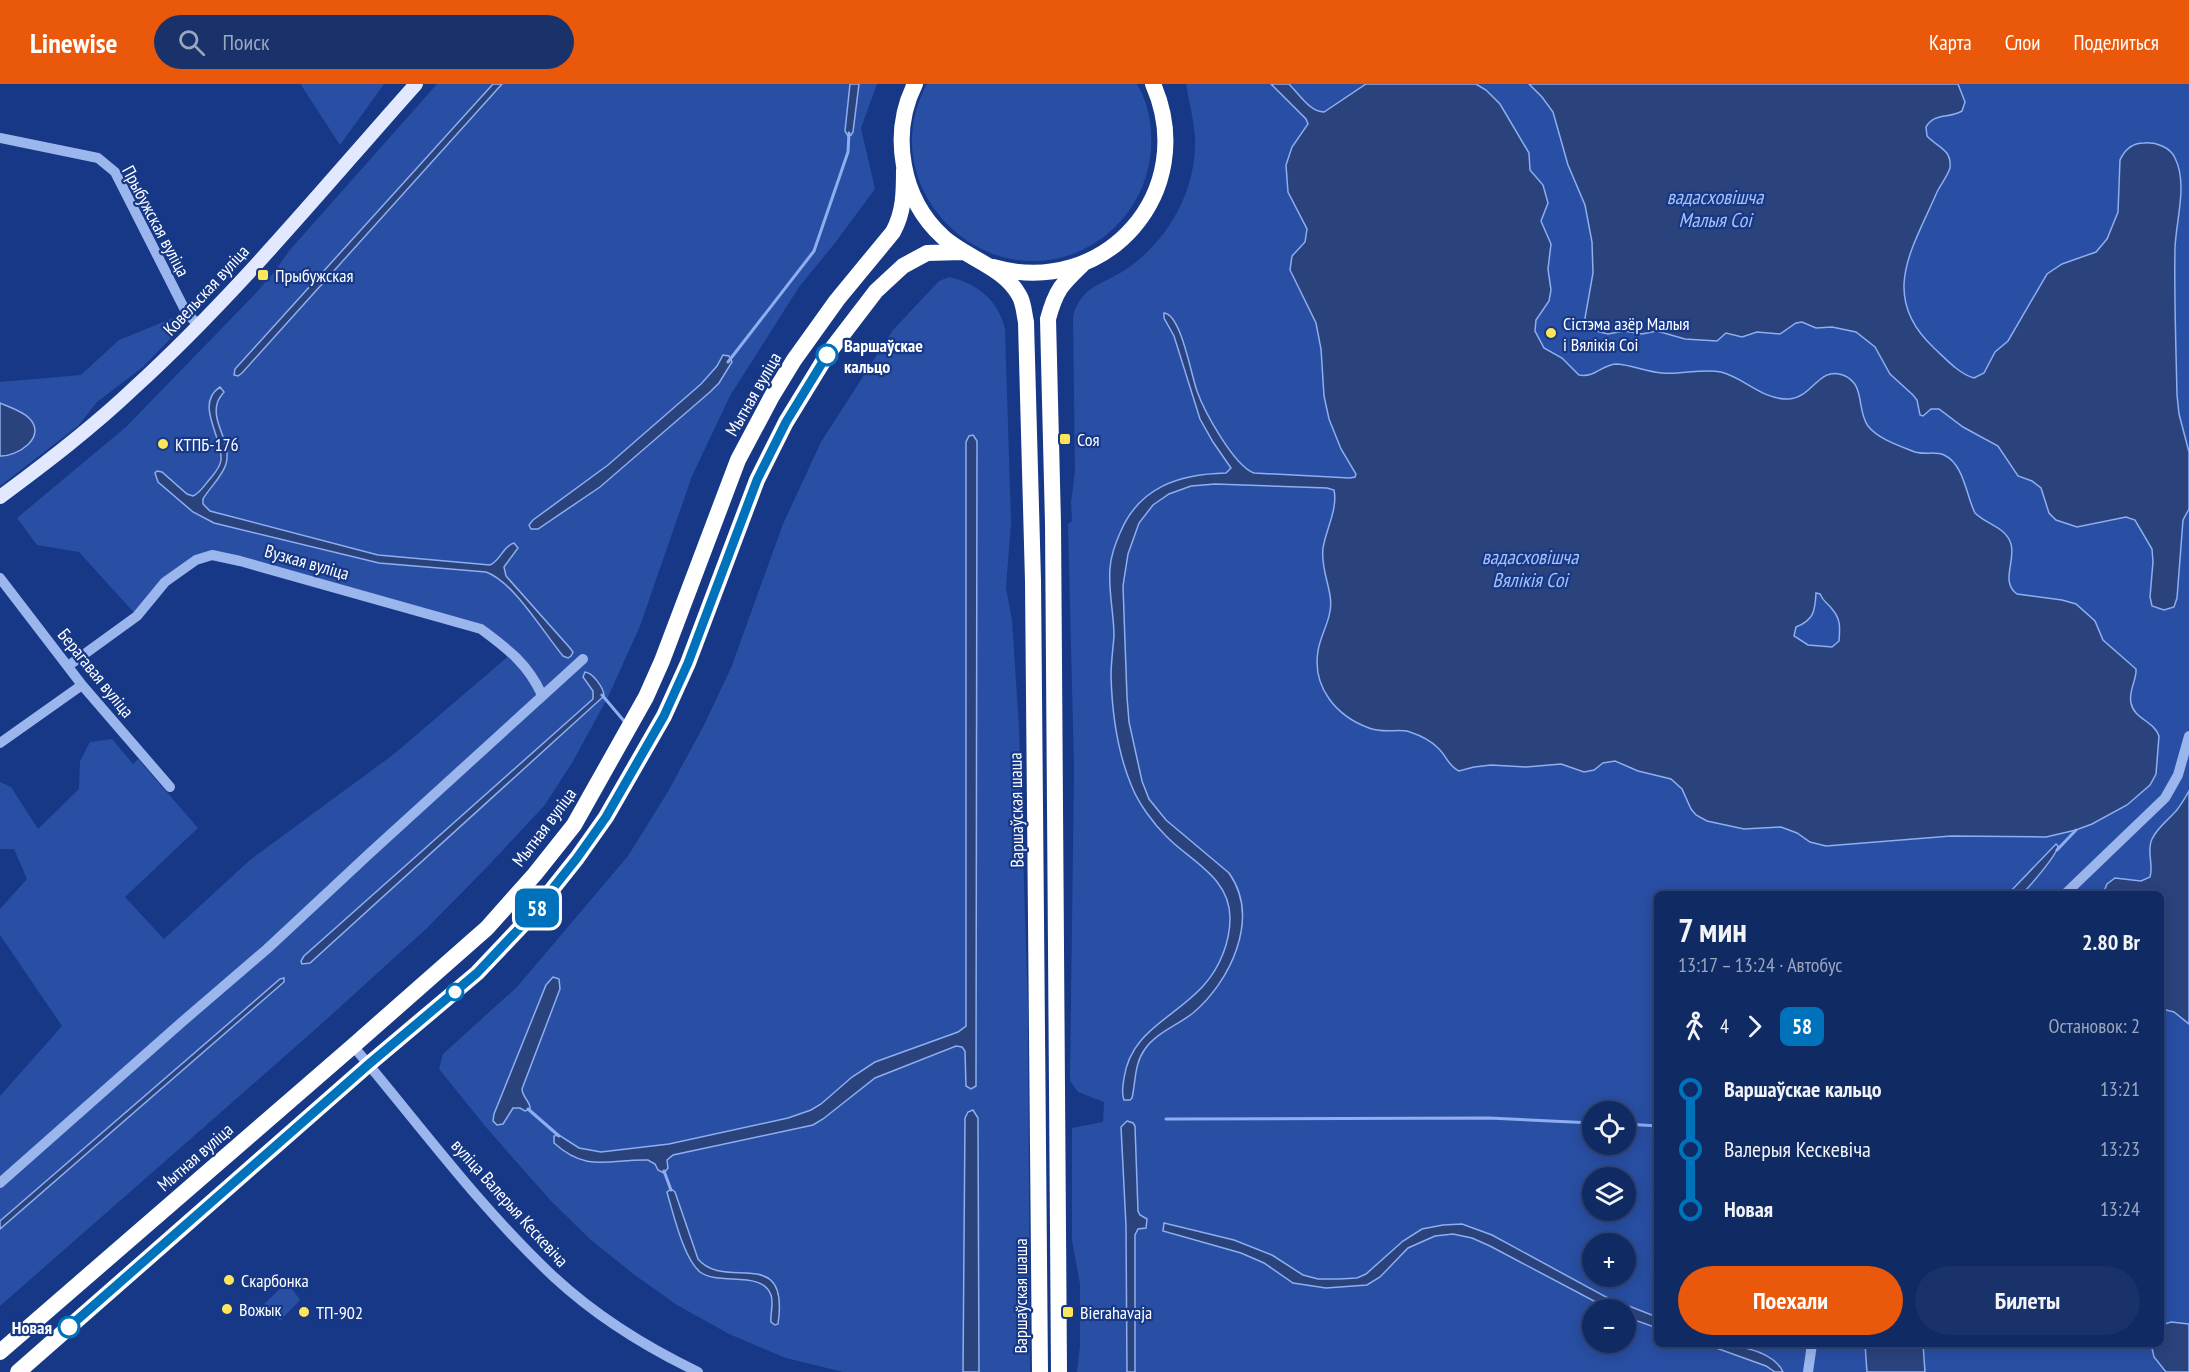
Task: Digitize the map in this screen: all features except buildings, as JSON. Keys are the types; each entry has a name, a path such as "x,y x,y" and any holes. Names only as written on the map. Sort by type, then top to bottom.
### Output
{"highway":[{"name":"Варшаўская шаша","path":"915,84 903,119 901,145 904,170 912,194 925,217 942,236 962,252 1007,280 1020,296 1026,322 1033,581 1040,1372"},
{"name":"Варшаўская шаша","path":"984,264 1009,271 1034,274 1060,271 1084,264 1109,250 1124,237 1148,208 1160,182 1166,154 1165,126 1157,89"},
{"name":"Мытная вуліца","path":"0,1352 487,928 535,874 574,825 646,697 662,661 738,460 772,396 816,328 899,222 904,192 904,170"},
{"path":"18,1372 369,1064 477,973 530,917 606,817 664,716 688,663 757,480 786,422 834,346 876,291 903,266 927,253 962,252"},
{"name":"Варшаўская шаша","path":"1059,1372 1053,523 1048,320 1054,297 1062,284 1084,264"}],"main road":[{"name":"Ковельская вуліца","path":"0,497 43,466 114,406 198,324 416,84"}],"street":[{"name":"Прыбужская вуліца","path":"0,138 98,158 115,172 188,314 198,324"},
{"name":"Вузкая вуліца","path":"68,666 137,616 165,582 196,560 212,555 481,629 513,652 534,676 542,695"},
{"name":"Берагавая вуліца","path":"0,578 82,685 170,787"},
{"path":"0,1183 267,950 583,659"},
{"path":"0,743 82,685"},
{"path":"2068,891 2165,798 2178,775 2189,736"},
{"name":"вуліца Валерыя Кескевіча","path":"353,1046 474,1191 526,1249 555,1277 578,1297 638,1340 698,1372"},
{"path":"1808,1372 1812,1347"}],"shaded area":[{"path":"302,84 384,84 340,145 301,85"},
{"path":"437,84 877,84 861,128 875,189 799,287 730,396 692,476 640,626 608,697 572,763 544,806 426,929 318,1027 0,1306 0,1096 62,1026 0,935 0,909 27,879 14,849 0,849 0,782 11,787 38,829 79,789 80,761 90,742 112,739 133,764 138,759 198,828 125,897 164,939 250,860 394,754 512,653 481,629 212,555 165,582 137,616 79,552 37,545 17,518 126,427 256,293 289,251"},
{"path":"927,84 1137,84 1146,106 1151,129 1151,153 1143,186 1128,213 1106,235 1098,241 1059,258 1020,260 983,250 952,228 928,199 914,164 913,125"},
{"path":"1186,84 2189,84 2189,791 2179,807 2155,834 2151,843 2150,876 2141,881 2107,884 2104,891 1654,891 1654,1347 1865,1347 1867,1372 1077,1372 1080,1346 1080,1284 1072,1240 1072,1128 1103,1122 1104,1102 1078,1092 1070,1081 1074,767 1068,524 1072,521 1071,503 1075,470 1073,318 1076,307 1087,292 1128,268 1156,243 1168,228 1178,211 1191,176 1194,131"},
{"path":"949,277 969,284 985,295 998,310 1005,329 1011,522 1006,588 1012,620 1019,727 1028,1010 1030,1372 843,1372 786,1358 729,1334 677,1305 636,1276 591,1240 550,1200 439,1069 443,1054 517,987 628,856 669,790 731,668 783,524 821,442 893,330 939,281"},
{"path":"173,318 174,327 170,339 143,367 97,402 78,426 0,486 0,382 81,375 119,340"},
{"path":"2164,1010 2174,1012 2189,1024 2189,1324 2171,1322 2164,1324"},
{"path":"290,1286 300,1300 280,1321 264,1304 282,1287"},
{"path":"1923,1347 2152,1347 2154,1357 2166,1372 1925,1372"}],"water":[{"path":"493,84 502,84 242,373 238,376 234,375 235,369"},
{"path":"850,84 859,84 853,132 848,136 845,131"},
{"name":"вадасховішча Вялікія Соі","path":"1271,84 1289,84 1309,106 1324,112 1366,84 1476,84 1486,90 1500,104 1529,153 1530,170 1543,185 1548,203 1541,221 1551,244 1548,269 1551,290 1549,301 1536,320 1535,331 1544,348 1562,358 1579,375 1590,375 1607,366 1617,364 1662,373 1714,371 1730,375 1770,396 1779,398 1789,399 1804,394 1821,378 1835,373 1850,379 1858,391 1864,419 1872,431 1890,442 1915,452 1944,455 1956,465 1975,513 2009,538 2012,551 2009,577 2012,589 2017,594 2076,604 2095,621 2103,640 2136,669 2131,703 2136,713 2153,727 2159,736 2156,774 2150,785 2127,805 2092,824 2046,837 1951,836 1826,846 1810,842 1797,833 1781,827 1744,829 1707,821 1696,815 1682,789 1671,779 1638,771 1615,761 1603,763 1594,770 1584,772 1561,764 1526,767 1491,765 1459,771 1438,748 1414,733 1375,730 1357,723 1337,708 1323,688 1317,664 1318,651 1331,604 1323,565 1323,548 1333,512 1334,490 1215,484 1191,486 1169,494 1153,505 1139,523 1128,554 1123,586 1129,722 1142,781 1149,799 1166,820 1229,873 1238,891 1242,910 1241,929 1237,948 1219,984 1193,1013 1150,1043 1139,1061 1132,1098 1124,1100 1122,1092 1124,1078 1135,1048 1156,1026 1193,997 1210,978 1226,945 1230,927 1228,904 1216,881 1166,836 1138,800 1123,761 1113,704 1111,671 1114,636 1110,594 1111,564 1115,546 1128,517 1138,504 1162,486 1192,476 1226,473 1231,468 1200,419 1174,336 1164,318 1164,313 1170,316 1180,334 1197,391 1206,411 1229,449 1246,468 1254,473 1350,478 1355,477 1356,474 1341,449 1329,419 1324,396 1321,349 1316,323 1290,270 1292,256 1305,242 1307,229 1288,192 1286,165 1292,147 1308,124 1306,119","holes":["1816,593 1820,594 1835,613 1840,628 1839,641 1832,647 1808,645 1794,636 1796,627 1810,618 1815,605"]},
{"name":"вадасховішча Малыя Соі","path":"1529,84 1958,84 1965,102 1962,111 1938,117 1926,127 1927,136 1947,153 1950,168 1911,252 1904,291 1907,310 1917,329 1952,365 1974,378 1984,373 1995,352 2008,341 2047,274 2062,264 2096,252 2107,239 2118,212 2120,160 2124,153 2132,145 2140,143 2158,144 2170,151 2179,168 2181,179 2175,248 2177,395 2179,414 2189,452 2189,509 2183,520 2177,598 2174,607 2164,610 2152,606 2150,597 2152,549 2135,520 2126,517 2077,527 2056,520 2049,513 2041,488 2032,481 2018,476 1998,446 1963,427 1939,409 1931,409 1923,416 1920,415 1917,400 1890,374 1875,347 1856,332 1832,327 1816,328 1802,322 1796,323 1780,334 1757,332 1742,337 1726,333 1717,341 1685,339 1657,331 1642,334 1624,331 1608,334 1592,330 1585,318 1593,273 1592,242 1585,205 1568,165 1553,112"},
{"path":"723,355 729,356 732,362 719,383 710,392 600,487 538,529 531,529 529,525 533,520 608,465 701,384 717,366"},
{"path":"220,387 224,392 218,401 216,411 227,456 222,473 203,499 203,504 210,511 378,555 490,565 514,543 518,548 504,567 506,576 570,648 573,652 571,656 568,658 563,656 528,609 507,586 497,577 486,572 379,563 214,523 193,512 158,482 155,473 162,472 187,494 193,496 215,473 221,460 209,412 209,402"},
{"path":"0,403 29,418 34,425 35,432 33,439 22,449 0,456"},
{"path":"973,435 977,441 976,1086 971,1089 966,1086 965,1051 962,1047 956,1046 875,1078 813,1125 673,1155 667,1160 668,1168 664,1173 648,1160 588,1161 566,1152 554,1143 554,1136 559,1135 579,1148 601,1152 669,1144 788,1118 821,1104 852,1077 875,1062 958,1032 966,1026 966,442 969,436"},
{"path":"585,672 598,681 604,696 310,963 302,964 304,956 593,699 593,691 583,677"},
{"path":"2189,791 2189,1024 2174,1012 2164,1010 2164,891 2104,891 2107,884 2115,878 2141,881 2150,877 2152,839 2178,809"},
{"path":"2056,844 2058,846 2037,878 2025,891 2011,891"},
{"path":"553,977 559,979 560,989 522,1089 530,1109 525,1111 513,1108 503,1124 497,1125 493,1121 494,1114 546,985"},
{"path":"284,978 284,982 0,1229 0,1221 280,979"},
{"path":"973,1110 978,1118 979,1372 963,1372 965,1118 968,1112"},
{"path":"1127,1121 1135,1126 1138,1211 1147,1219 1146,1228 1138,1229 1135,1235 1135,1372 1127,1372 1126,1226 1121,1127"},
{"path":"671,1189 675,1192 698,1259 710,1268 765,1277 774,1284 779,1299 778,1324 771,1322 772,1298 766,1287 750,1280 708,1276 694,1266 684,1248 667,1192"},
{"path":"1164,1223 1234,1240 1272,1255 1303,1275 1318,1279 1357,1278 1366,1274 1403,1241 1422,1229 1462,1224 1492,1235 1582,1284 1582,1287 1588,1287 1611,1299 1590,1299 1490,1246 1472,1238 1453,1234 1435,1236 1408,1248 1380,1277 1367,1285 1326,1288 1293,1283 1264,1263 1241,1253 1163,1231"},
{"path":"1636,1309 1654,1316 1654,1327 1636,1321"},
{"path":"2171,1322 2189,1324 2189,1372 2166,1372 2154,1357 2152,1347 2164,1347 2164,1324"},
{"path":"1713,1347 1749,1349 1770,1358 1783,1372 1775,1372 1766,1366"},
{"path":"1865,1347 1923,1347 1925,1372 1867,1372"}],"waterway":[{"path":"728,362 814,251 848,152 849,133"},
{"path":"602,695 624,721"},
{"path":"2057,850 2076,830"},
{"path":"528,1109 559,1136"},
{"path":"1166,1119 1489,1118 1582,1122"},
{"path":"1636,1125 1654,1126"},
{"path":"664,1171 671,1190"}],"bus line":[{"name":"58","path":"69,1327 369,1064 477,973 530,917 577,858 606,817 664,716 688,663 757,480 786,422 827,355"}],"place":[{"name":"Прыбужская","path":"263,275"},
{"name":"Сістэма азёр Малыя і Вялікія Соі","path":"1551,333"},
{"name":"Варшаўскае кальцо","path":"827,355"},
{"name":"Соя","path":"1065,439"},
{"name":"КТПБ-176","path":"163,444"},
{"name":"Скарбонка","path":"229,1280"},
{"name":"Вожык","path":"227,1309"},
{"name":"ТП-902","path":"304,1312"},
{"name":"Bierahavaja","path":"1068,1312"},
{"name":"Новая","path":"69,1327"}]}
